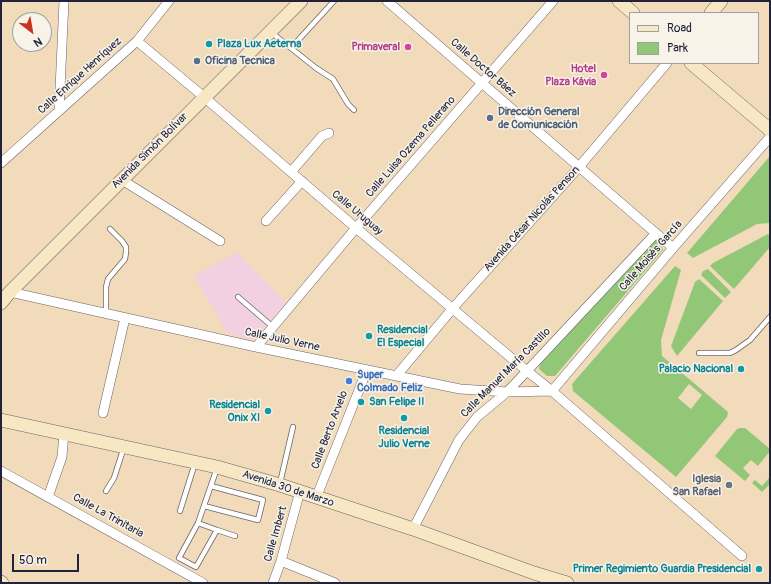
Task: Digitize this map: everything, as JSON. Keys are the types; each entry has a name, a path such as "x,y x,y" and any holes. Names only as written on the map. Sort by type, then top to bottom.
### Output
{"main road":[{"name":"Avenida Simón Bolívar","path":"1,303 10,292 301,1"},
{"path":"619,1 632,12"},
{"path":"712,12 721,1"},
{"path":"692,64 770,130"},
{"name":"Avenida 30 de Marzo","path":"1,420 196,462 280,485 413,529 537,578 567,583"}],"street":[{"path":"59,111 64,1"},
{"name":"Calle Enrique Henríquez","path":"1,163 137,41 169,1"},
{"name":"Calle Doctor Báez","path":"387,1 673,248"},
{"name":"Calle Luisa Ozema Pellerano","path":"256,347 356,228 553,1"},
{"name":"Calle Uruguay","path":"137,41 356,228 552,391 742,556"},
{"name":"Avenida César Nicolás Penson","path":"397,375 453,308 579,167 666,64"},
{"path":"291,172 322,136 329,133"},
{"name":"Calle Moisés García","path":"552,391 673,248 770,137"},
{"path":"122,180 220,241"},
{"path":"266,221 302,181"},
{"name":"Calle Manuel María Castillo","path":"413,529 458,440 477,417 507,392 656,233"},
{"name":"Calle Julio Verne","path":"10,292 256,347 460,389 507,392 552,391"},
{"path":"103,413 125,318"},
{"name":"Calle Berto Arvelo","path":"316,498 366,370"},
{"path":"48,497 62,458 64,433"},
{"name":"Calle La Trinitaria","path":"1,471 203,583"},
{"name":"Calle Imbert","path":"273,583 281,561 300,491"},
{"path":"281,561 335,583"}],"lane":[{"path":"291,48 334,1"},
{"path":"270,32 316,68 333,79 348,104 354,110"},
{"path":"106,313 106,286 108,279 125,259 126,252 126,247 122,241 110,229"},
{"path":"238,297 273,327"},
{"path":"699,353 730,353 736,350 750,340 770,317"},
{"path":"280,485 293,427"},
{"path":"106,491 116,473 125,446"},
{"path":"180,510 196,462"},
{"path":"217,467 198,523 179,558 196,567 217,530"},
{"path":"204,506 258,520 263,500 211,486"},
{"path":"198,523 235,536"}],"shaded area":[{"path":"237,252 286,303 251,340 227,332 194,276"}],"green space":[{"path":"770,156 770,223 757,224 693,258 687,253"},
{"path":"768,234 770,235 770,247 734,289 710,266 713,263"},
{"path":"653,240 656,240 663,250 555,376 547,376 539,369 540,364"},
{"path":"675,266 681,270 661,340 662,356 728,412 727,417 676,477 573,391 572,384","holes":["689,384 702,395 691,409 678,398"]},
{"path":"708,269 731,292 725,298 701,275 703,271"},
{"path":"699,279 723,301 677,356 671,346 695,282"},
{"path":"745,428 770,449 758,466 751,460 743,468 750,475 745,481 715,456 737,429"},
{"path":"770,477 770,484 762,492 752,483 755,480 762,486"}],"place":[{"name":"Plaza Lux Aeterna","path":"209,44"},
{"name":"Primaveral","path":"408,47"},
{"name":"Oficina Tecnica","path":"197,61"},
{"name":"Hotel Plaza Kávia","path":"604,75"},
{"name":"Dirección General de Comunicación","path":"490,118"},
{"name":"Residencial El Especial","path":"369,336"},
{"name":"Palacio Nacional","path":"741,369"},
{"name":"Super Colmado Feliz","path":"349,381"},
{"name":"San Felipe II","path":"361,402"},
{"name":"Residencial Onix XI","path":"268,411"},
{"name":"Residencial Julio Verne","path":"404,418"},
{"name":"Iglesia San Rafael","path":"729,485"},
{"name":"Primer Regimiento Guardia Presidencial","path":"759,569"}]}
